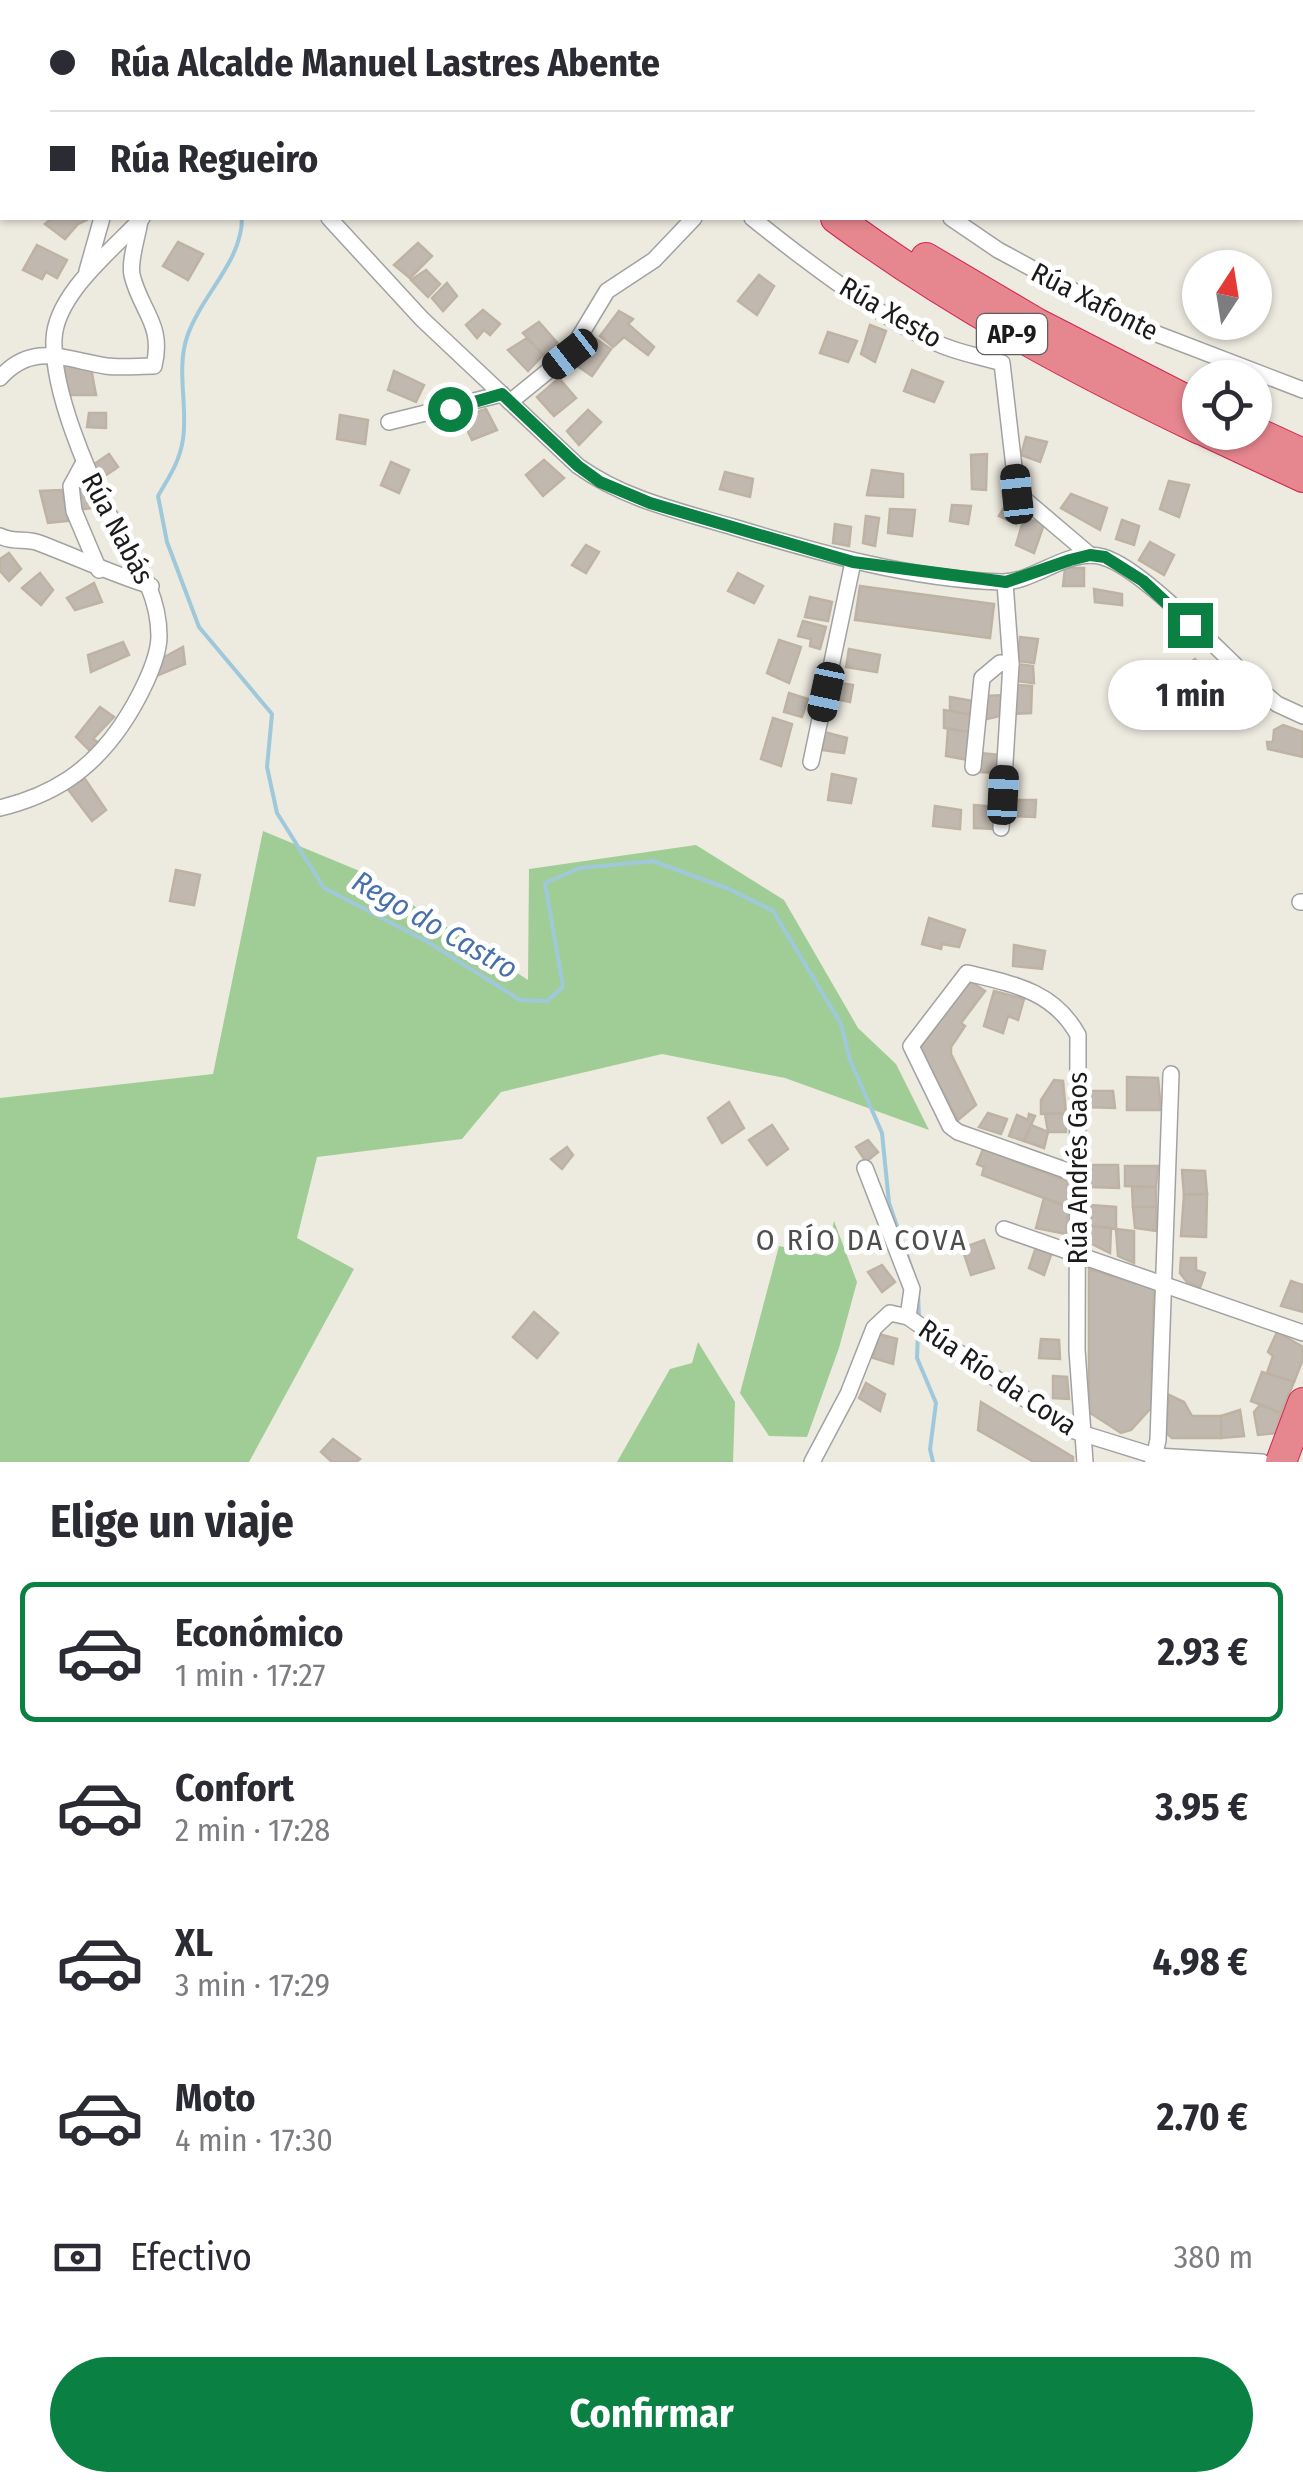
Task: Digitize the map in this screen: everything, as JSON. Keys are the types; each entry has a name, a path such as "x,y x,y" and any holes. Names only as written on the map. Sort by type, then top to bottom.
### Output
{"highway":[{"name":"AP-9","path":"839,220 977,315 1182,421"},
{"name":"AP-9","path":"872,220 925,258 1036,322 1182,398"},
{"path":"1272,440 1303,454"},
{"name":"AP-9","path":"1244,450 1303,477"},
{"path":"1281,1462 1303,1403"}],"street":[{"path":"85,276 101,220"},
{"path":"56,353 54,336 70,296 139,220"},
{"path":"0,378 19,363 56,353 107,366 154,366 158,349 155,323 131,273 141,220"},
{"path":"331,220 422,320 578,466 616,489 650,503 853,562 1006,582 1090,555 1105,557 1143,581 1260,691 1303,716"},
{"path":"389,422 506,398 570,354 608,290 654,260 692,220"},
{"name":"Rúa Xesto","path":"754,220 802,258 910,328 942,345 1002,363 1017,494 1090,555"},
{"name":"Rúa Xafonte","path":"955,220 998,250 1144,330 1303,390"},
{"name":"Rúa Nabás","path":"0,808 39,798 80,774 112,740 138,701 160,638 151,586 84,464 56,353"},
{"path":"84,464 70,486 74,512 99,570"},
{"path":"0,536 8,540 33,540 99,570 151,586"},
{"path":"811,762 853,562"},
{"path":"1001,828 1010,664 1006,582"},
{"path":"973,766 982,678 1000,663 1010,664"},
{"name":"Rúa Andrés Gaos","path":"1077,1171 1065,1170 950,1126 911,1046 967,972 1016,984 1064,1010 1078,1035 1077,1252 1085,1462"},
{"path":"1154,1459 1166,1282 1171,1074"},
{"path":"865,1168 912,1289 908,1317"},
{"path":"1004,1229 1166,1282 1303,1333"},
{"name":"Rúa Río da Cova","path":"812,1462 848,1394 874,1328 890,1313 908,1317 1068,1429 1154,1459 1262,1462"}],"green space":[{"path":"263,831 362,872 528,980 529,869 696,845 784,900 858,1028 896,1064 929,1130 785,1078 662,1054 501,1092 462,1139 317,1157 297,1238 354,1269 249,1462 0,1462 0,1098 213,1074"},
{"path":"834,1221 857,1282 839,1348 807,1437 769,1436 740,1393 779,1246 827,1256"},
{"path":"698,1342 735,1402 733,1462 617,1462 670,1369 692,1363"}],"building":[{"path":"50,220 87,220 65,239 45,224"},
{"path":"178,242 203,254 188,280 163,266"},
{"path":"418,243 432,256 410,278 394,265"},
{"path":"37,245 67,260 57,278 46,272 42,279 23,270"},
{"path":"426,270 440,284 428,297 411,280"},
{"path":"759,275 774,286 757,315 738,301"},
{"path":"447,283 457,296 443,311 432,298"},
{"path":"483,310 500,324 490,335 484,330 477,338 466,325"},
{"path":"619,311 633,319 628,324 654,347 648,355 624,337 613,347 600,336"},
{"path":"539,322 560,346 543,355 523,333"},
{"path":"870,325 886,331 875,362 861,354"},
{"path":"828,332 857,341 848,362 820,353"},
{"path":"527,338 543,355 528,371 508,350"},
{"path":"596,339 611,349 592,376 576,365"},
{"path":"62,359 91,368 96,395 67,395"},
{"path":"912,370 943,382 934,402 904,391"},
{"path":"394,371 424,385 416,402 388,390"},
{"path":"559,378 576,398 554,416 537,397"},
{"path":"486,409 497,430 472,440 461,417"},
{"path":"588,410 601,422 579,445 567,431"},
{"path":"89,413 106,413 106,428 87,427"},
{"path":"340,415 368,420 365,444 337,439"},
{"path":"1026,437 1047,442 1040,462 1021,455"},
{"path":"109,454 118,467 99,480 90,467"},
{"path":"987,454 986,490 972,489 971,455"},
{"path":"544,460 564,478 543,496 526,475"},
{"path":"391,462 409,470 399,493 381,485"},
{"path":"872,470 903,474 903,497 867,495"},
{"path":"725,472 753,479 750,497 720,489"},
{"path":"1169,481 1189,485 1179,517 1160,509"},
{"path":"87,482 92,508 77,510 74,485"},
{"path":"62,490 68,521 48,523 40,491"},
{"path":"1071,494 1107,508 1100,530 1061,508"},
{"path":"1009,499 1023,507 1016,524 999,516"},
{"path":"952,505 971,506 968,524 950,521"},
{"path":"890,509 915,510 912,536 888,533"},
{"path":"866,516 879,518 875,546 863,543"},
{"path":"1024,518 1044,524 1034,553 1016,545"},
{"path":"1122,520 1139,526 1134,545 1116,539"},
{"path":"835,524 851,527 849,546 833,543"},
{"path":"1150,542 1174,555 1164,575 1139,560"},
{"path":"586,545 599,552 586,573 572,565"},
{"path":"9,553 21,569 9,581 0,571 0,559"},
{"path":"1065,568 1084,568 1084,586 1063,586"},
{"path":"40,573 53,590 41,605 22,588"},
{"path":"738,573 763,586 754,603 728,591"},
{"path":"94,583 102,602 75,610 67,598"},
{"path":"860,586 994,604 990,638 855,620"},
{"path":"1094,589 1122,594 1122,605 1095,602"},
{"path":"810,597 832,602 828,621 805,617"},
{"path":"803,621 826,627 820,649 810,646 811,639 798,636"},
{"path":"1020,637 1038,639 1034,663 1018,661"},
{"path":"779,640 801,647 789,683 767,673"},
{"path":"123,642 129,655 91,672 88,655"},
{"path":"183,647 185,664 154,677 157,661"},
{"path":"849,649 880,655 877,672 846,667"},
{"path":"1195,659 1207,675 1187,691 1174,675"},
{"path":"1017,664 1033,666 1034,683 1015,681"},
{"path":"834,682 853,685 850,702 831,698"},
{"path":"1015,685 1032,686 1031,713 1012,714"},
{"path":"1238,692 1246,699 1230,723 1220,714"},
{"path":"789,693 808,699 802,717 784,712"},
{"path":"1005,695 1004,715 983,720 985,696"},
{"path":"950,697 973,701 972,715 950,711"},
{"path":"100,707 114,717 93,739 101,744 93,754 76,737"},
{"path":"944,710 972,715 970,732 944,728"},
{"path":"773,718 792,724 781,766 761,759"},
{"path":"1283,725 1303,732 1303,757 1268,749 1267,742 1273,742 1274,730"},
{"path":"948,729 970,732 968,760 946,756"},
{"path":"824,732 847,738 844,753 822,750"},
{"path":"980,753 999,755 999,773 979,772"},
{"path":"832,774 856,779 851,803 828,800"},
{"path":"85,779 106,810 92,821 67,788"},
{"path":"1011,800 1036,800 1035,817 1012,816"},
{"path":"974,805 996,807 995,829 974,828"},
{"path":"935,806 961,810 960,829 933,826"},
{"path":"176,870 200,875 194,905 170,901"},
{"path":"929,918 965,930 959,947 942,944 941,949 922,944"},
{"path":"1014,945 1045,951 1042,969 1013,966"},
{"path":"970,981 985,991 961,1023 965,1026 951,1047 951,1054 976,1105 958,1120 920,1048"},
{"path":"994,991 1024,999 1018,1020 1008,1016 1003,1033 984,1026"},
{"path":"1127,1077 1158,1078 1161,1110 1127,1110"},
{"path":"1054,1080 1063,1081 1066,1113 1041,1114 1041,1100"},
{"path":"1082,1091 1113,1091 1115,1108 1084,1107"},
{"path":"729,1102 744,1128 722,1143 708,1118"},
{"path":"988,1113 1007,1119 1001,1134 979,1127"},
{"path":"1066,1113 1066,1132 1048,1132 1045,1114"},
{"path":"1029,1114 1035,1116 1024,1141 1009,1136 1017,1115 1028,1120"},
{"path":"772,1125 788,1149 767,1165 749,1140"},
{"path":"1031,1125 1048,1132 1044,1148 1024,1141"},
{"path":"868,1140 878,1152 866,1162 856,1147"},
{"path":"567,1147 573,1155 562,1169 551,1159"},
{"path":"983,1149 1067,1181 1068,1207 982,1175 984,1167 977,1164"},
{"path":"1088,1165 1118,1165 1119,1188 1090,1187"},
{"path":"1125,1166 1158,1166 1156,1187 1125,1186"},
{"path":"1182,1170 1205,1171 1207,1194 1184,1195"},
{"path":"1132,1187 1156,1187 1156,1207 1133,1207"},
{"path":"1207,1194 1206,1237 1181,1236 1184,1195"},
{"path":"1044,1198 1068,1207 1066,1234 1036,1228"},
{"path":"1090,1205 1116,1207 1116,1229 1091,1226"},
{"path":"1133,1207 1156,1207 1157,1231 1135,1228"},
{"path":"1091,1226 1111,1228 1110,1253 1086,1241 1085,1230"},
{"path":"1116,1229 1134,1231 1134,1263 1118,1256"},
{"path":"984,1240 994,1268 971,1275 962,1248"},
{"path":"1036,1247 1052,1252 1044,1275 1029,1268"},
{"path":"1181,1258 1196,1258 1196,1270 1205,1273 1200,1288 1180,1273"},
{"path":"882,1265 895,1282 882,1292 868,1272"},
{"path":"1089,1269 1154,1289 1151,1408 1131,1430 1121,1433 1089,1412"},
{"path":"1291,1281 1303,1285 1303,1312 1281,1306"},
{"path":"534,1312 558,1333 537,1358 513,1337"},
{"path":"1277,1332 1303,1347 1294,1382 1267,1373 1273,1356 1268,1352"},
{"path":"879,1334 897,1339 893,1364 873,1358"},
{"path":"1041,1339 1059,1340 1060,1359 1039,1358"},
{"path":"1262,1372 1294,1382 1281,1413 1251,1401"},
{"path":"1053,1376 1067,1377 1069,1399 1053,1398"},
{"path":"866,1383 885,1394 880,1411 859,1398"},
{"path":"1169,1395 1184,1402 1192,1416 1221,1416 1221,1438 1172,1438 1166,1433"},
{"path":"981,1402 1073,1457 1073,1462 1034,1462 978,1430"},
{"path":"1260,1405 1281,1413 1276,1433 1258,1435 1254,1412"},
{"path":"1240,1410 1244,1436 1221,1438 1221,1416"},
{"path":"333,1439 360,1459 332,1462 321,1452"}],"waterway":[{"name":"Rego do Castro","path":"242,220 228,264 187,337 182,362 183,439 177,462 158,496 167,542 199,627 272,714 267,767 277,813 324,888 428,942 520,1000 547,1001 563,987 545,883 580,868 653,861 729,889 773,911 841,1024 850,1060 882,1133 889,1203 915,1278"},
{"name":"Rego do Castro","path":"918,1293 919,1318"},
{"name":"Rego do Castro","path":"918,1332 917,1358 936,1403 930,1449 933,1462"}],"district":[{"name":"O RÍO DA COVA","path":"862,1240"}],"route":[{"path":"450,409 502,394 600,482 650,503 853,562 1006,582 1070,560 1090,555 1105,557 1143,581 1190,625"}]}
